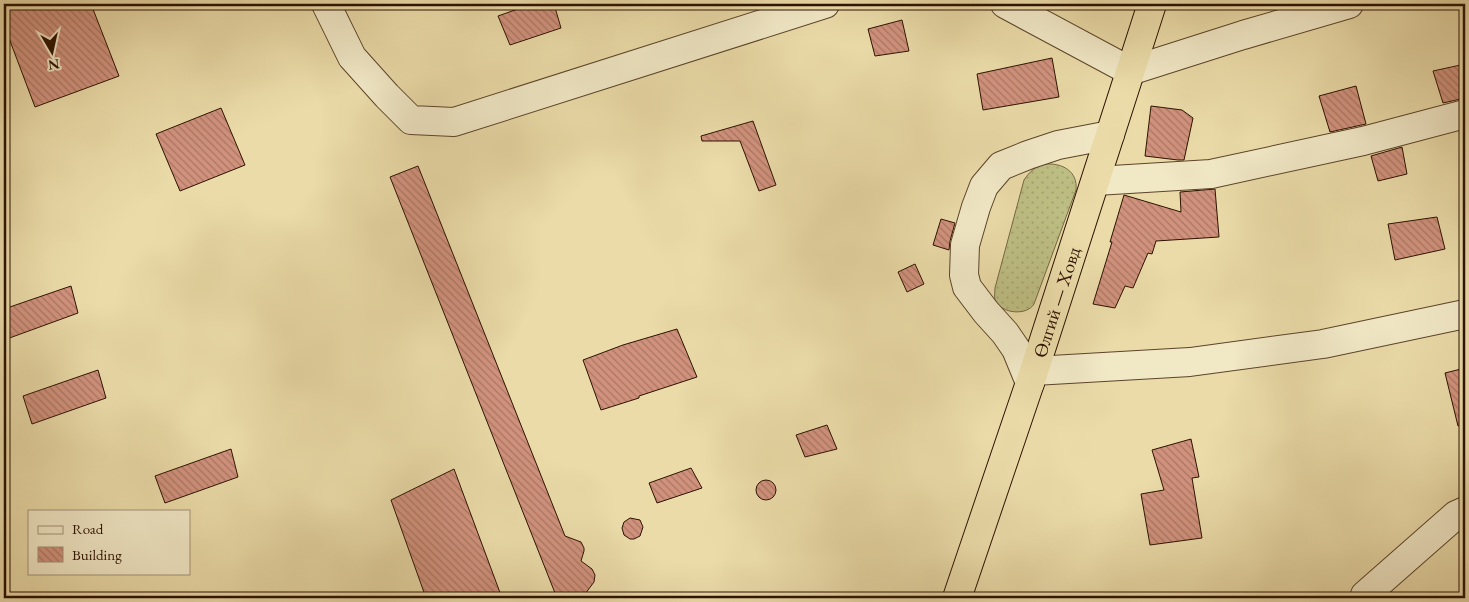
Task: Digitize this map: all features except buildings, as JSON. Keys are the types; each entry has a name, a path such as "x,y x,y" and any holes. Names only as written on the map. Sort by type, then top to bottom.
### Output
{"highway":[{"name":"Өлгий — Ховд","path":"957,598 1032,377 1152,4"}],"street":[{"path":"326,4 352,57 411,120 454,122 825,4"},
{"path":"1005,4 1130,71 1349,4"},
{"path":"1096,181 1211,174 1363,141 1465,114"},
{"path":"1110,135 1058,145 1001,166 984,186 976,207 965,245 964,275 967,287 1005,333 1032,377 1190,362 1323,344 1465,314"},
{"path":"1367,597 1456,515 1465,511"}],"green space":[{"path":"1046,164 1058,165 1072,173 1076,183 1076,190 1034,304 1031,308 1020,312 1008,311 998,305 995,300 995,288 1024,180 1034,169"}]}
